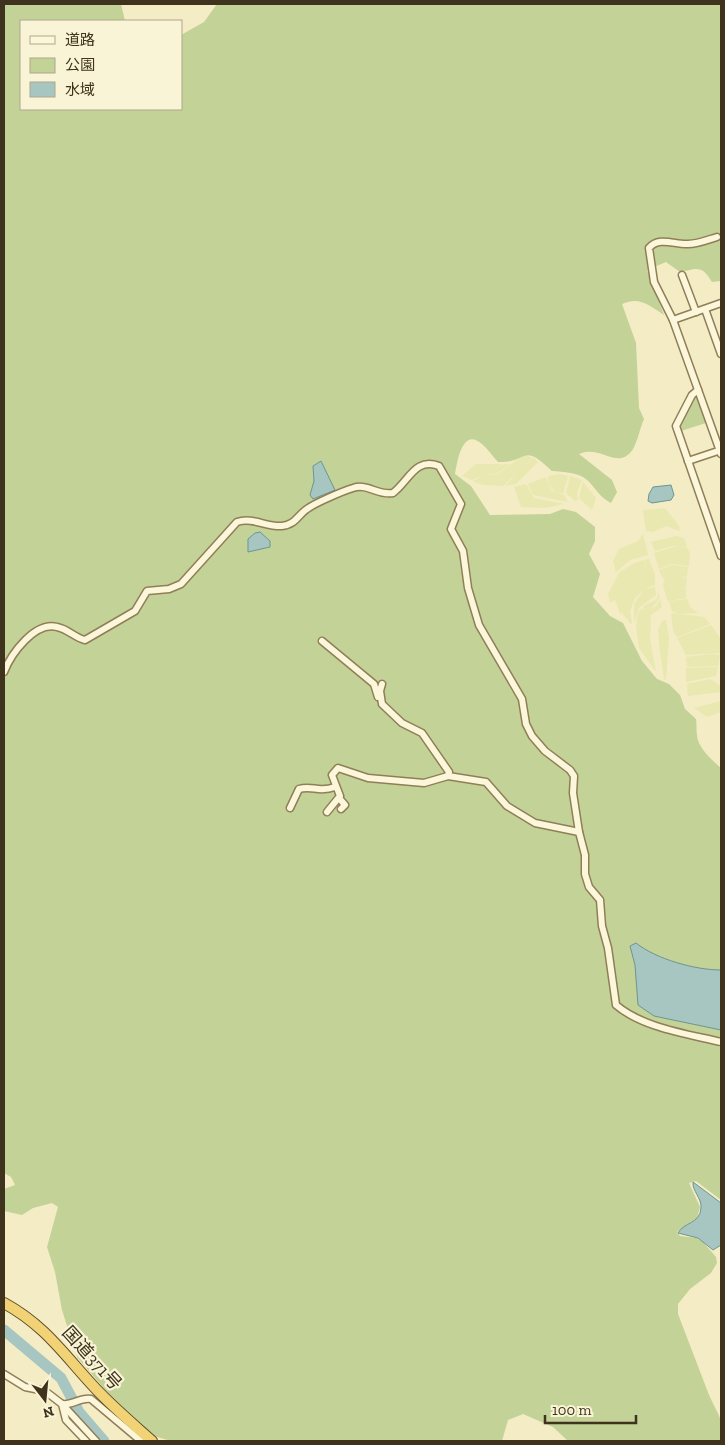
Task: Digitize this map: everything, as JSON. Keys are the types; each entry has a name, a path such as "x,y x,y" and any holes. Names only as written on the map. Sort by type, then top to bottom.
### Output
{"highway":[{"name":"国道371号","path":"4,1303 27,1316 46,1332 101,1394 152,1441"}],"street":[{"path":"688,462 721,451 672,320 654,282 649,248 653,244 664,241 688,244 717,237"},
{"path":"682,276 696,312"},
{"path":"672,320 721,303"},
{"path":"705,309 721,354"},
{"path":"698,390 692,395 676,426 721,556"},
{"path":"4,672 11,655 20,645 46,628 57,627 85,640 135,611 147,591 169,589 181,584 236,522 246,519 283,526 295,522 306,509 350,488 362,486 378,492 393,493 414,468 435,465 442,469 461,504 451,529 463,551 468,588 479,625 517,688 522,699 526,724 532,736 545,750 570,770 574,776 579,832 585,855 587,880 591,890 600,900 602,926 608,948 613,996 616,1005 628,1014 651,1023 721,1042"},
{"path":"322,641 374,684 382,704 402,723 422,734 449,772 448,776"},
{"path":"382,684 380,691 382,704"},
{"path":"341,810 345,804 339,798 340,796 332,775 333,771 338,768 368,778 424,783 448,776 486,782 507,806 541,825 568,832 579,832"},
{"path":"564,779 573,780"},
{"path":"290,808 300,789 308,787 323,791 336,788"},
{"path":"327,792 336,788"},
{"path":"327,812 339,798"},
{"path":"566,840 568,832"},
{"path":"4,1374 26,1387 45,1391 64,1405 96,1441"},
{"path":"64,1405 83,1399 91,1400 141,1441"},
{"path":"64,1405 66,1420 86,1441"}],"green space":[{"path":"4,4 121,4 125,20 20,20 20,110 182,110 182,34 204,22 217,4 721,4 721,281 712,282 699,269 680,272 666,262 647,270 664,315 639,301 622,304 636,343 639,408 644,419 635,445 627,455 615,458 595,452 579,454 612,480 617,492 611,503 587,480 579,475 552,471 535,457 529,455 515,460 498,462 484,446 475,440 465,443 462,448 455,474 471,486 490,515 550,514 563,509 576,512 595,527 595,541 589,554 600,574 593,597 610,616 623,623 642,661 657,679 669,684 680,695 685,709 696,719 697,735 700,744 721,768 721,1200 696,1181 689,1183 700,1207 697,1218 677,1232 680,1236 697,1238 716,1257 717,1263 711,1273 690,1289 678,1304 678,1314 709,1395 721,1420 721,1441 568,1441 553,1427 523,1414 508,1420 502,1441 171,1441 154,1436 125,1413 77,1357 62,1310 55,1272 47,1247 58,1207 52,1203 33,1208 22,1215 4,1211 4,1189 15,1185 11,1177 4,1173"},
{"path":"697,391 709,422 681,431 678,430 679,422"},
{"path":"526,455 533,458 520,471 534,458 538,462 516,484 505,486 518,472 503,486 482,485 478,483 482,481 477,483 473,481 485,475 498,474"},
{"path":"476,464 502,464 494,469 504,464 510,464 498,473 472,480 462,476"},
{"path":"559,474 568,476 563,494 554,491 549,484 548,476"},
{"path":"570,476 582,480 577,493 578,500 575,501 566,493"},
{"path":"546,477 552,491 564,495 568,502 533,495 528,484"},
{"path":"583,482 596,498 592,510 579,498"},
{"path":"526,484 534,498 564,504 545,508 521,507 514,487"},
{"path":"665,508 679,526 680,531 666,526 653,532 646,531 643,510"},
{"path":"643,534 648,555 630,560 616,572 613,561 619,549 638,541"},
{"path":"676,536 684,538 687,547 672,546 655,551 651,542"},
{"path":"681,546 687,548 690,553 689,566 671,564 659,569 654,553"},
{"path":"649,559 655,575 655,585 644,589 655,587 656,595 639,608 634,622 634,604 643,591 635,598 630,611 631,624 621,612 621,616 615,600 610,603 608,594 619,573 634,563 644,560 646,568 645,560"},
{"path":"672,565 688,567 687,576 678,578 687,577 686,588 683,589 686,589 686,598 668,601 663,584 665,578 662,577 659,570"},
{"path":"658,592 660,598 650,610 656,606 660,599 662,607 650,616 645,612 651,617 650,639 656,672 639,648 636,626 638,613 642,608 645,611 643,606 657,599"},
{"path":"687,599 691,608 698,613 678,614 672,611 669,601"},
{"path":"671,613 704,617 710,624 677,637 673,630"},
{"path":"666,620 669,639 666,680 664,679 658,630 662,621"},
{"path":"711,625 721,639 721,653 686,655 677,638"},
{"path":"720,655 718,666 687,667 686,657"},
{"path":"718,667 716,676 686,682 686,668"},
{"path":"710,679 721,686 721,692 688,696 687,684"},
{"path":"721,701 721,712 707,717 694,708"}],"water":[{"path":"321,461 335,490 313,499 310,495 314,481 313,466"},
{"path":"671,485 674,495 671,500 652,503 648,501 653,487"},
{"path":"260,532 270,541 270,547 248,552 248,539 255,533"},
{"path":"636,943 665,959 688,966 721,970 721,1030 654,1016 638,1005 635,965 630,946"},
{"path":"693,1182 721,1203 721,1245 713,1250 698,1238 678,1233 695,1220 700,1213 701,1204"}],"waterway":[{"path":"4,1330 61,1378 79,1412 104,1441"}]}
